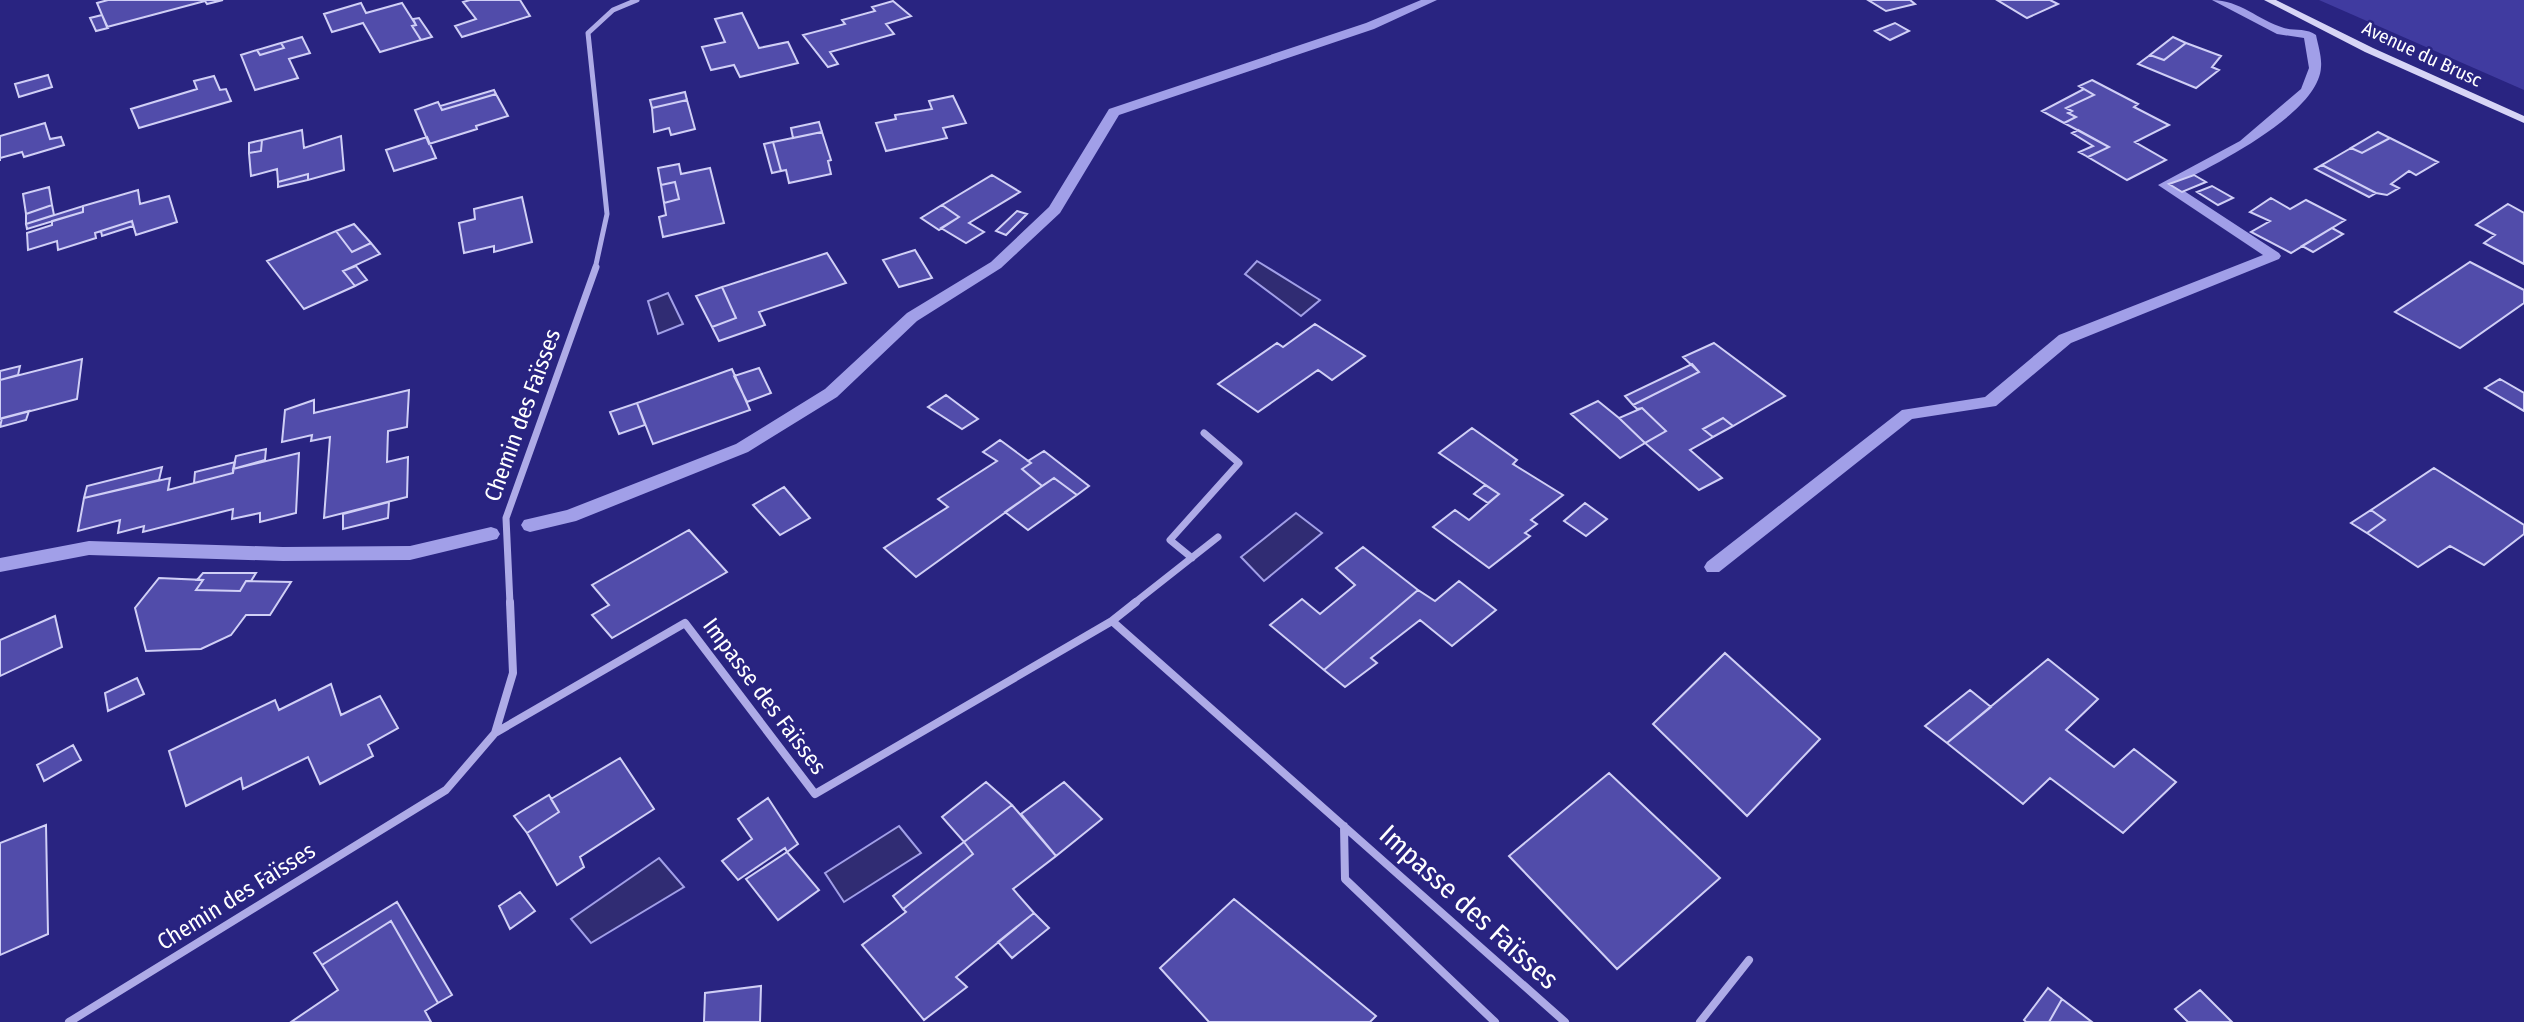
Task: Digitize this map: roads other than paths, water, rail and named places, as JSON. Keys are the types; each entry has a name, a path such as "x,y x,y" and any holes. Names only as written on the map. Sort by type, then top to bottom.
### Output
{"street":[{"name":"Chemin des Faïsses","path":"69,1022 446,790 495,733 513,673 506,518 596,271 607,214 588,33 613,9 637,0"},
{"name":"Avenue du Brusc","path":"2269,0 2369,50 2524,120"},
{"path":"1192,558 1170,540 1239,463 1204,433"},
{"name":"Impasse des Faïsses","path":"495,733 685,623 815,794 1112,621 1218,537"},
{"name":"Impasse des Faïsses","path":"1112,621 1565,1022"},
{"name":"Impasse des Faïsses","path":"1344,826 1345,879 1495,1022"},
{"path":"1700,1022 1749,960"}],"waterway":[{"path":"530,525 570,516 742,448 831,393 912,317 996,265 1055,210 1114,112 1370,26 1431,0"},
{"path":"1713,567 1908,414 1990,402 2065,339 2274,256 2165,185 2245,144 2307,91 2315,68 2310,35 2281,31 2218,0"},
{"path":"0,565 89,548 283,554 410,553 491,534"}]}
